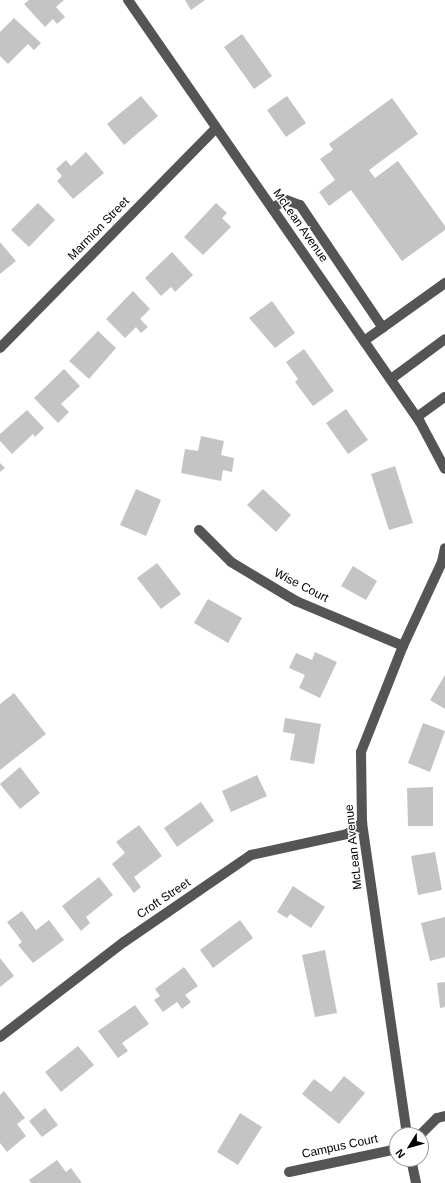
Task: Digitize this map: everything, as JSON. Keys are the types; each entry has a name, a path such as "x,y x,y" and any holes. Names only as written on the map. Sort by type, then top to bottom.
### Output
{"street":[{"name":"McLean Avenue","path":"128,0 417,417 445,469"},
{"name":"Marmion Street","path":"0,348 216,128"},
{"path":"272,208 286,200 300,205 383,328"},
{"path":"364,341 445,283"},
{"path":"390,379 445,340"},
{"path":"417,417 445,397"},
{"name":"Wise Court","path":"199,530 231,562 296,601 403,646"},
{"name":"McLean Avenue","path":"406,1127 362,823 360,752 403,646 442,562 445,548"},
{"name":"Croft Street","path":"0,1037 124,942 251,855 347,834 362,823"},
{"path":"428,1127 437,1118 445,1116"},
{"name":"Campus Court","path":"289,1172 389,1151"},
{"path":"413,1167 416,1183"}],"building":[{"path":"29,0 64,0 56,7 65,17 57,24 53,19 45,27 24,4"},
{"path":"185,0 205,0 191,10"},
{"path":"14,18 41,43 34,50 28,44 8,64 0,56 0,32"},
{"path":"242,34 272,76 254,89 224,47"},
{"path":"141,96 158,116 124,145 107,124"},
{"path":"287,96 306,123 286,137 267,110"},
{"path":"392,98 418,134 369,170 375,178 398,161 445,226 445,230 402,261 351,190 329,206 319,192 335,180 320,159 333,150 329,144"},
{"path":"86,152 104,173 73,199 57,181 62,176 56,169 66,160 71,166"},
{"path":"38,203 55,220 29,247 11,230"},
{"path":"216,203 227,213 222,218 231,227 203,255 184,237"},
{"path":"0,242 16,261 0,274"},
{"path":"172,252 193,275 175,292 171,287 161,296 145,278"},
{"path":"133,291 150,309 140,319 148,327 141,333 136,327 125,338 106,319"},
{"path":"272,301 295,333 275,348 249,318"},
{"path":"98,331 116,348 89,379 69,361"},
{"path":"304,349 334,391 313,406 295,382 298,379 286,362"},
{"path":"64,369 80,386 61,404 69,412 58,423 34,398"},
{"path":"346,409 368,440 348,454 326,423"},
{"path":"27,410 44,428 35,437 33,434 12,454 0,441 0,434"},
{"path":"201,436 224,441 221,455 234,458 232,472 223,470 221,481 181,473 185,449 198,451"},
{"path":"0,463 5,468 0,472"},
{"path":"395,466 413,523 389,530 371,474"},
{"path":"136,489 161,500 146,536 120,525"},
{"path":"263,489 291,515 276,532 247,505"},
{"path":"157,563 181,594 161,609 137,578"},
{"path":"353,566 377,581 366,600 341,586"},
{"path":"208,599 242,618 228,643 194,623"},
{"path":"315,652 337,662 320,698 299,688 305,675 289,668 296,653 312,660"},
{"path":"445,675 445,709 430,700"},
{"path":"14,693 46,734 0,770 0,704"},
{"path":"285,718 321,724 314,764 290,760 295,734 283,732"},
{"path":"423,723 445,731 430,772 408,763"},
{"path":"20,767 40,793 20,809 0,784"},
{"path":"257,775 267,796 231,812 222,791"},
{"path":"433,787 433,826 408,826 407,788"},
{"path":"201,802 214,821 177,847 164,828"},
{"path":"139,825 162,856 134,877 141,887 134,893 112,864 125,853 116,842"},
{"path":"435,852 442,890 418,895 411,856"},
{"path":"99,877 113,895 86,917 90,923 81,931 62,906"},
{"path":"293,886 325,907 311,928 290,914 287,918 277,912"},
{"path":"22,911 36,930 49,920 64,940 33,963 18,945 22,942 7,922"},
{"path":"445,917 445,957 430,961 421,923"},
{"path":"240,920 253,938 213,968 200,950"},
{"path":"325,950 337,1013 315,1017 302,955"},
{"path":"0,958 14,976 0,987"},
{"path":"184,967 198,986 185,995 191,1002 182,1009 177,1002 163,1012 154,1000 160,996 155,989"},
{"path":"445,982 445,1007 440,1008 437,983"},
{"path":"135,1005 149,1024 122,1043 128,1051 118,1058 98,1031"},
{"path":"78,1046 94,1065 61,1092 45,1072"},
{"path":"344,1076 365,1093 339,1124 302,1094 314,1079 331,1092"},
{"path":"4,1091 25,1118 17,1124 26,1136 7,1152 0,1143 0,1095"},
{"path":"45,1108 58,1125 42,1137 29,1121"},
{"path":"240,1113 262,1127 238,1165 217,1152"},
{"path":"57,1160 66,1172 71,1168 82,1183 31,1183 29,1180"}]}
